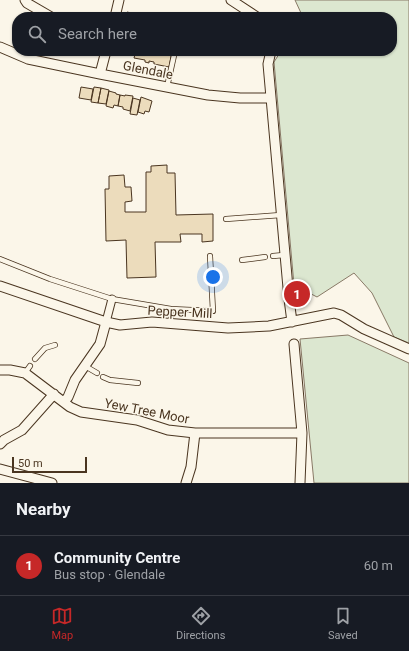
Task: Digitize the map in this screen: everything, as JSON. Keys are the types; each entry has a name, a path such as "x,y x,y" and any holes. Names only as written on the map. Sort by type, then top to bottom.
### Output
{"street":[{"path":"25,0 27,3 42,12"},
{"path":"115,12 119,0"},
{"path":"231,0 249,12"},
{"name":"Glendale","path":"0,48 12,53"},
{"name":"Glendale","path":"20,56 28,59 100,74 214,95 240,98 270,98"},
{"path":"100,74 105,56"},
{"path":"270,56 268,64 270,98 288,299 292,322"},
{"name":"Pepper Mill","path":"0,286 120,326 152,322 228,328 269,326 334,313 341,315 364,329 409,348"},
{"path":"64,402 68,397 75,380 100,344 112,299"},
{"path":"294,344 302,433 300,483"},
{"name":"Yew Tree Moor","path":"0,370 27,369 70,407 81,412 137,420 168,430 195,433 302,433"},
{"path":"0,444 4,440 22,430 54,394"},
{"path":"186,483 191,467 195,433"},
{"path":"0,469 52,483"}],"lane":[{"path":"167,87 174,56"},
{"path":"226,219 281,215"},
{"path":"273,256 284,255"},
{"path":"0,259 50,279 112,299 171,309 213,311 210,256"},
{"path":"242,260 265,257"},
{"path":"171,309 171,324"},
{"path":"35,359 45,348 55,345"},
{"path":"85,366 97,373"},
{"path":"103,377 110,380 138,383"}],"green space":[{"path":"295,0 409,0 409,343 394,337 372,293 354,273 317,297 294,285 274,62 278,56 397,56 397,12 301,12"},
{"path":"348,335 409,363 409,483 314,483 300,339"}],"building":[{"path":"135,56 171,56 169,67 134,58"},
{"path":"81,87 93,89 91,100 79,98"},
{"path":"94,87 101,88 98,103 91,102"},
{"path":"101,88 109,90 106,104 98,103"},
{"path":"109,91 120,95 118,106 114,105 113,108 106,106"},
{"path":"120,95 133,96 130,111 118,106"},
{"path":"141,97 152,101 149,112 145,111 144,114 138,112"},
{"path":"133,98 140,100 137,115 130,114"},
{"path":"167,165 167,173 175,173 176,215 213,214 213,241 202,242 202,234 180,234 181,242 155,242 156,277 127,278 126,240 106,241 105,189 109,189 109,176 124,175 125,187 131,187 132,201 125,202 125,212 146,212 146,172 151,172 151,166"}],"place":[{"name":"Community Centre","path":"297,294"}]}
